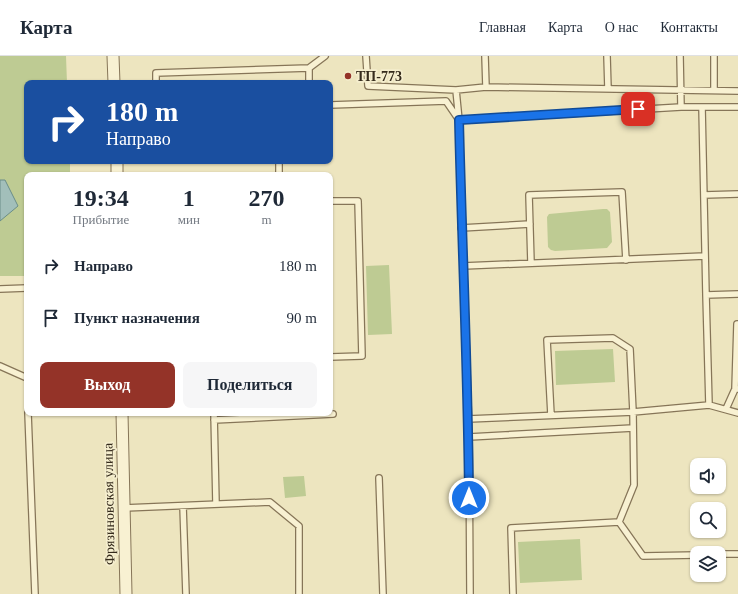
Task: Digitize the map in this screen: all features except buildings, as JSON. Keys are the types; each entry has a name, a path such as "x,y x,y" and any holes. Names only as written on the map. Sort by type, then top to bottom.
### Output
{"street":[{"path":"113,56 114,80"},
{"name":"Фрязиновская улица","path":"122,416 126,594"}],"lane":[{"path":"156,80 156,73 309,68 325,56"},
{"path":"366,56 368,86 456,90 486,87 738,91"},
{"path":"485,56 486,87"},
{"path":"607,56 608,89"},
{"path":"680,56 681,107"},
{"path":"714,56 714,90"},
{"path":"309,68 310,80"},
{"path":"456,90 459,120 461,228 469,437 470,594"},
{"path":"333,105 446,101 459,120"},
{"path":"459,120 681,107 738,108"},
{"path":"702,107 709,405"},
{"path":"531,263 529,195 622,192 626,260"},
{"path":"704,195 738,194"},
{"path":"333,201 358,201 362,356 333,357"},
{"path":"461,228 530,224"},
{"path":"463,266 705,256"},
{"path":"0,289 24,288"},
{"path":"706,295 738,294"},
{"path":"726,409 736,389 738,324"},
{"path":"551,415 547,340 613,338 630,349 634,485 619,522"},
{"path":"0,366 24,377"},
{"path":"468,418 633,412 709,405 738,413"},
{"path":"28,416 35,594"},
{"path":"214,416 216,504"},
{"path":"214,420 293,416"},
{"path":"469,437 633,428"},
{"path":"379,478 383,594"},
{"path":"124,508 270,502 299,526 299,594"},
{"path":"183,506 186,594"},
{"path":"619,522 643,556 690,555"},
{"path":"513,594 511,528 619,522"},
{"path":"726,554 738,554"}],"green space":[{"path":"0,56 66,56 67,80 24,80 24,164 70,164 70,172 24,172 24,276 0,276"},
{"path":"607,209 610,212 612,242 607,248 555,251 548,247 547,217 549,214"},
{"path":"389,265 392,334 368,335 366,266"},
{"path":"613,349 615,382 556,385 555,351"},
{"path":"304,476 306,496 285,498 283,477"},
{"path":"580,539 582,580 520,583 518,542"}],"water":[{"path":"0,180 5,180 18,206 0,221"}],"place":[{"name":"ТП-773","path":"348,76"}],"route":[{"path":"469,498 469,437 461,228 459,120 638,109"}]}
